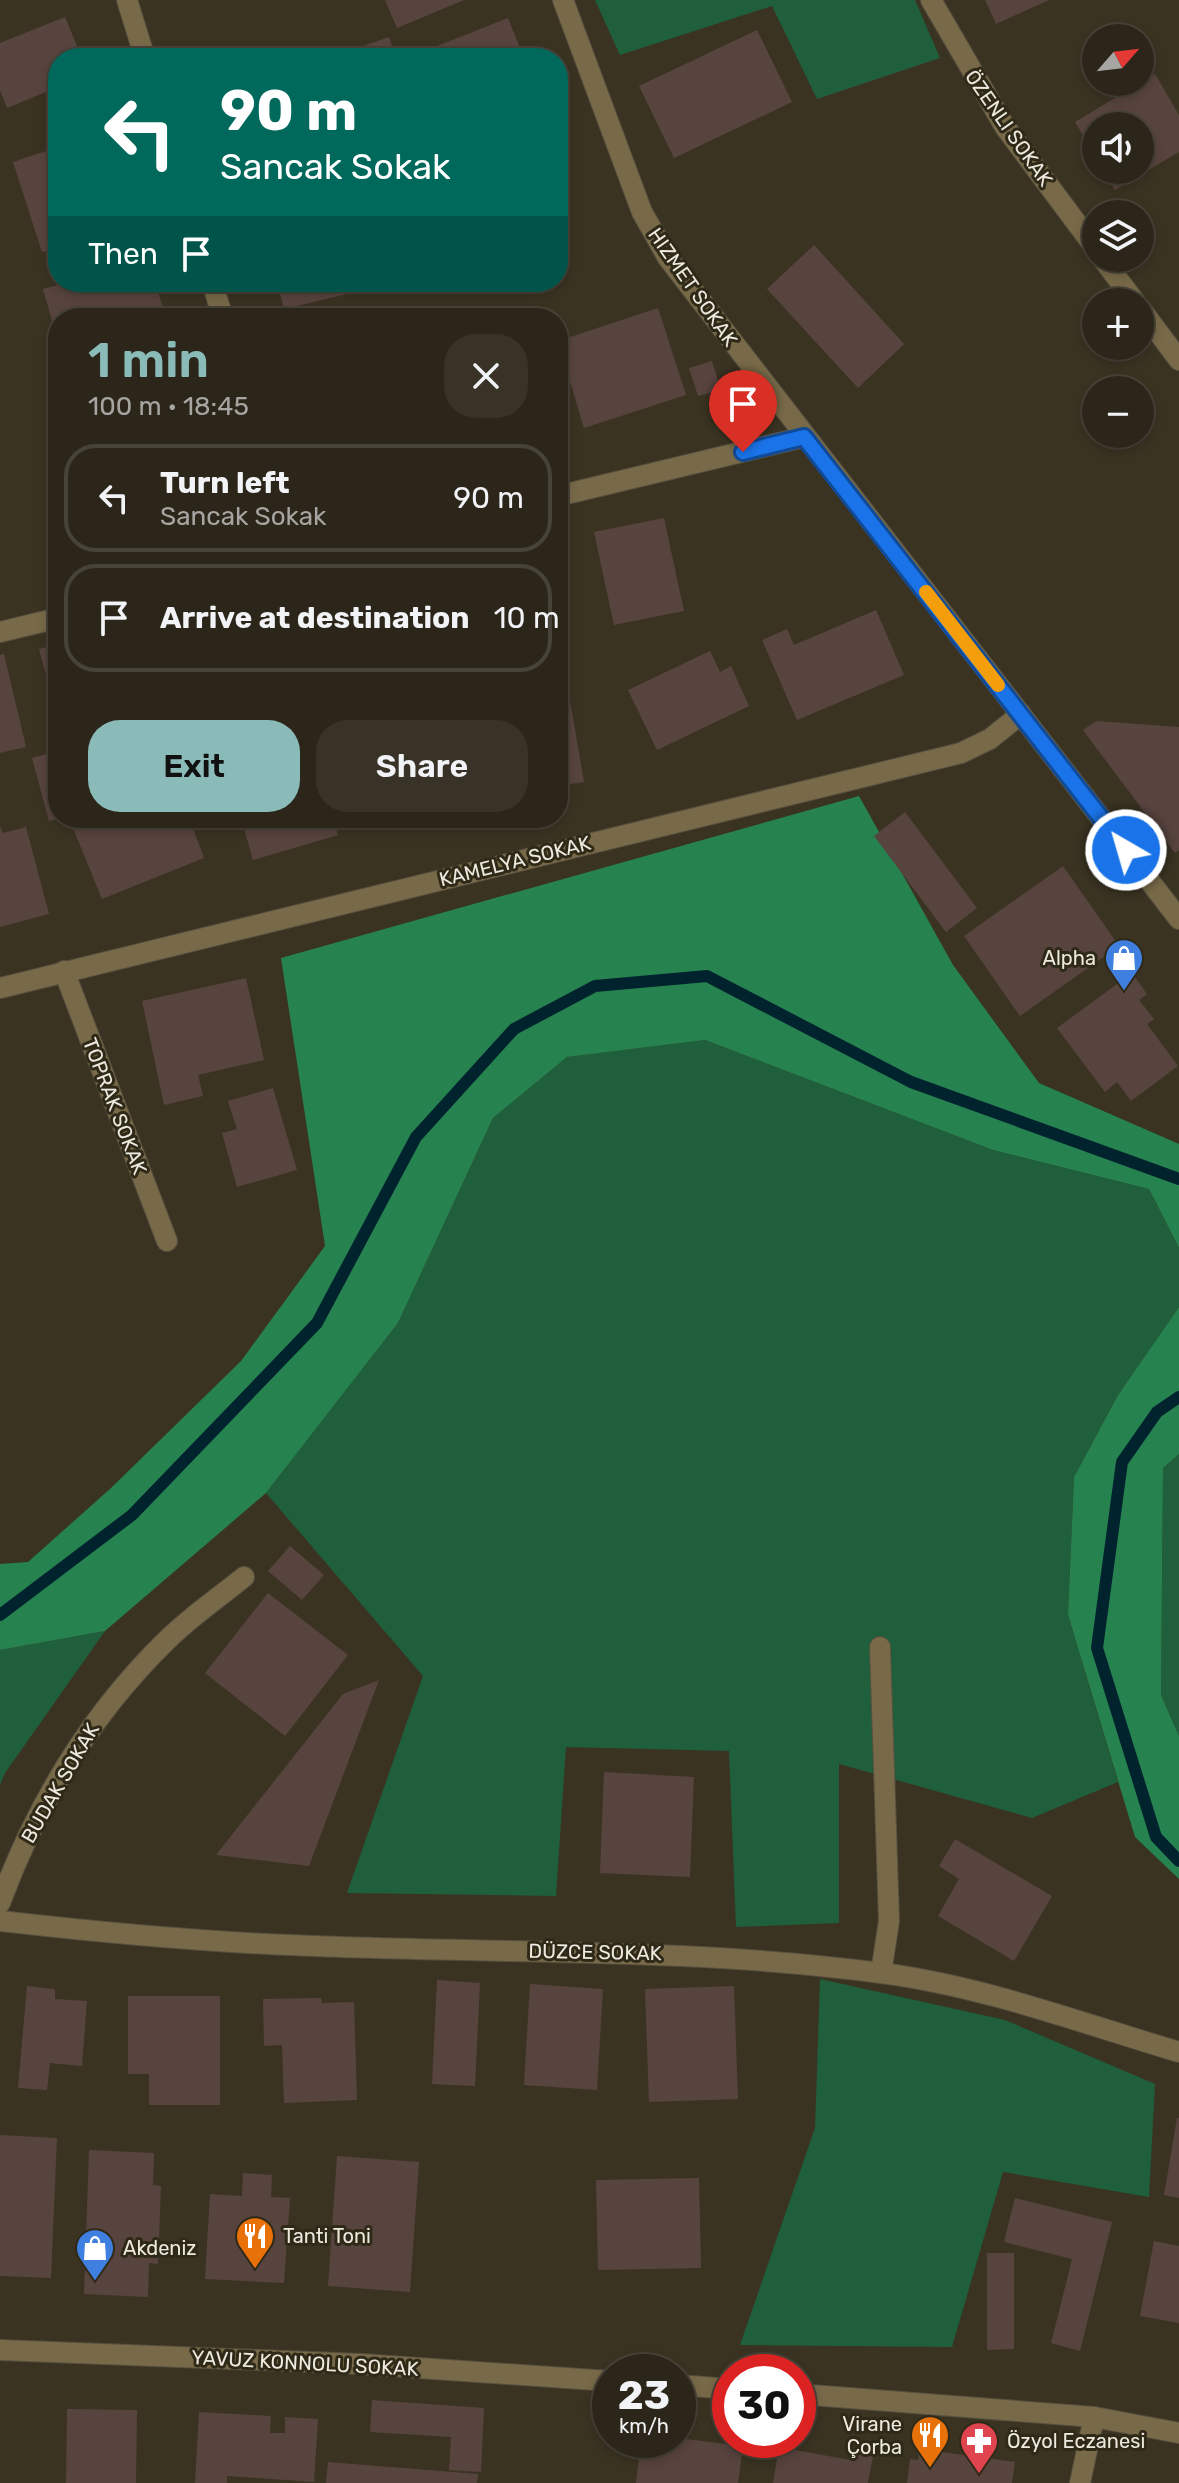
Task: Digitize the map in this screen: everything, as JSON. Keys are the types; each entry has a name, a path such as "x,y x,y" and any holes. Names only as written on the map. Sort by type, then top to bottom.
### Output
{"street":[{"path":"127,0 142,48"},
{"name":"HIZMET SOKAK","path":"563,0 630,183 654,236 681,277 1179,919"},
{"name":"ÖZENLI SOKAK","path":"931,0 998,117 1082,230"},
{"path":"1154,327 1179,360"},
{"path":"568,494 804,437"},
{"path":"0,632 48,620"},
{"name":"KAMELYA SOKAK","path":"0,988 961,753 990,739 1021,714"},
{"name":"TOPRAK SOKAK","path":"64,971 167,1241"},
{"name":"BUDAK SOKAK","path":"0,1903 42,1808 92,1724 170,1637 244,1577"},
{"path":"880,1647 889,1921 881,1973"},
{"name":"DÜZCE SOKAK","path":"0,1921 144,1937 291,1945 678,1954 881,1973 956,1986 1179,2052"},
{"name":"YAVUZ KONNOLU SOKAK","path":"0,2350 361,2364 592,2380"},
{"path":"816,2395 1094,2417 1179,2433"},
{"path":"1080,2483 1094,2417"}],"green space":[{"path":"595,0 915,0 940,58 817,99 772,6 620,55"},
{"path":"859,796 953,965 1039,1083 1179,1144 1179,1248 1149,1189 993,1150 705,1040 567,1057 493,1118 398,1323 266,1493 105,1631 0,1650 0,1564 28,1562 111,1488 241,1361 325,1246 281,958"},
{"path":"705,1040 993,1150 1149,1189 1179,1248 1179,1307 1118,1395 1074,1477 1068,1615 1118,1782 1032,1818 839,1764 839,1923 736,1927 729,1751 566,1747 556,1896 347,1893 423,1676 266,1493 398,1323 493,1118 567,1057"},
{"path":"1179,1307 1179,1454 1163,1468 1161,1695 1179,1736 1179,1879 1135,1837 1068,1615 1074,1477 1118,1395"},
{"path":"1179,1454 1179,1736 1161,1695 1163,1468"},
{"path":"105,1631 5,1773 0,1785 0,1650"},
{"path":"820,1979 1005,2020 1155,2084 1149,2197 1003,2172 952,2347 740,2345 815,2128"}],"building":[{"path":"385,0 464,0 397,28"},
{"path":"985,0 1049,0 996,24"},
{"path":"65,17 78,48 48,48 48,91 7,108 0,90 0,43"},
{"path":"508,18 520,48 432,48"},
{"path":"757,30 792,102 674,158 639,86"},
{"path":"389,37 393,48 358,48"},
{"path":"1154,75 1179,115 1179,152 1154,167 1154,112 1092,112 1118,96 1154,96"},
{"path":"1082,118 1082,134 1075,122"},
{"path":"48,150 48,250 42,252 13,162"},
{"path":"1111,184 1125,184 1115,190"},
{"path":"814,245 904,344 858,388 767,289"},
{"path":"48,288 48,292 158,292 163,308 48,308 43,289"},
{"path":"280,292 355,292 288,308 284,308"},
{"path":"658,308 686,395 584,428 568,374 568,338"},
{"path":"712,361 721,390 698,396 689,368"},
{"path":"664,518 684,611 614,625 594,532"},
{"path":"876,610 904,675 797,720 762,640 787,629 794,645"},
{"path":"48,647 48,682 39,649"},
{"path":"710,651 720,672 731,666 749,706 657,750 628,690"},
{"path":"4,654 26,747 0,753 0,655"},
{"path":"568,689 584,782 568,784"},
{"path":"1096,721 1179,727 1179,850 1175,853 1083,730"},
{"path":"48,754 48,817 32,758"},
{"path":"905,812 977,908 946,932 874,836"},
{"path":"0,826 3,833 26,827 49,914 0,927"},
{"path":"73,828 193,828 204,858 102,899"},
{"path":"244,828 336,828 338,835 253,860"},
{"path":"1063,866 1119,946 1020,1016 964,936"},
{"path":"1132,973 1147,994 1139,1000 1154,1019 1147,1024 1178,1066 1131,1101 1117,1082 1105,1092 1057,1028"},
{"path":"246,978 264,1060 198,1075 203,1096 164,1105 142,1001"},
{"path":"273,1088 297,1170 237,1187 222,1133 237,1129 228,1101"},
{"path":"290,1546 324,1575 302,1600 268,1571"},
{"path":"268,1593 348,1655 285,1736 205,1673"},
{"path":"379,1680 309,1866 216,1855 343,1694"},
{"path":"604,1772 694,1777 690,1877 600,1873"},
{"path":"955,1839 1052,1896 1014,1961 938,1916 959,1879 939,1866"},
{"path":"437,1980 480,1983 475,2086 432,2084"},
{"path":"530,1984 603,1989 597,2090 524,2085"},
{"path":"27,1986 55,1989 55,1999 87,2001 82,2066 50,2063 47,2090 18,2088"},
{"path":"734,1986 738,2099 649,2102 645,1989"},
{"path":"128,1996 220,1996 220,2105 149,2105 149,2074 128,2074"},
{"path":"321,1998 322,2003 354,2002 357,2100 284,2103 282,2045 264,2046 263,1999"},
{"path":"1179,2118 1179,2198 1164,2195"},
{"path":"0,2135 57,2138 51,2278 0,2276"},
{"path":"89,2150 154,2153 153,2185 161,2186 158,2264 149,2263 148,2297 84,2294"},
{"path":"337,2156 419,2162 410,2292 328,2286"},
{"path":"243,2173 272,2175 271,2197 290,2198 284,2283 205,2279 210,2194 242,2196"},
{"path":"699,2178 701,2268 598,2270 596,2180"},
{"path":"1015,2198 1112,2222 1080,2351 1051,2343 1072,2259 1004,2242"},
{"path":"1154,2241 1179,2246 1179,2323 1140,2316"},
{"path":"987,2253 1014,2253 1014,2349 987,2350"},
{"path":"372,2400 484,2408 481,2472 449,2470 451,2437 370,2432"},
{"path":"67,2409 137,2410 136,2483 66,2483"},
{"path":"199,2412 271,2416 270,2433 285,2433 285,2417 318,2419 314,2482 227,2476 227,2483 195,2483"},
{"path":"696,2440 712,2442 712,2458 741,2458 738,2483 636,2483 639,2458 696,2458"},
{"path":"920,2449 1015,2462 1012,2483 907,2483 910,2459 918,2460"},
{"path":"852,2453 873,2456 868,2483 773,2483 777,2458 816,2458 816,2454 850,2460"},
{"path":"328,2462 478,2474 477,2483 326,2483"}],"waterway":[{"path":"0,1615 132,1515 317,1323 416,1137 514,1029 595,986 707,976 911,1082 1179,1179"},
{"path":"1179,1397 1157,1412 1122,1462 1097,1648 1156,1837 1179,1861"}],"slow traffic":[{"path":"926,592 998,685"}],"place":[{"name":"Alpha","path":"1124,992"},
{"name":"Tanti Toni","path":"255,2270"},
{"name":"Akdeniz","path":"95,2282"},
{"name":"Virane Çorba","path":"930,2469"},
{"name":"Özyol Eczanesi","path":"979,2475"}],"route":[{"path":"743,452 804,437 1126,850"}]}
